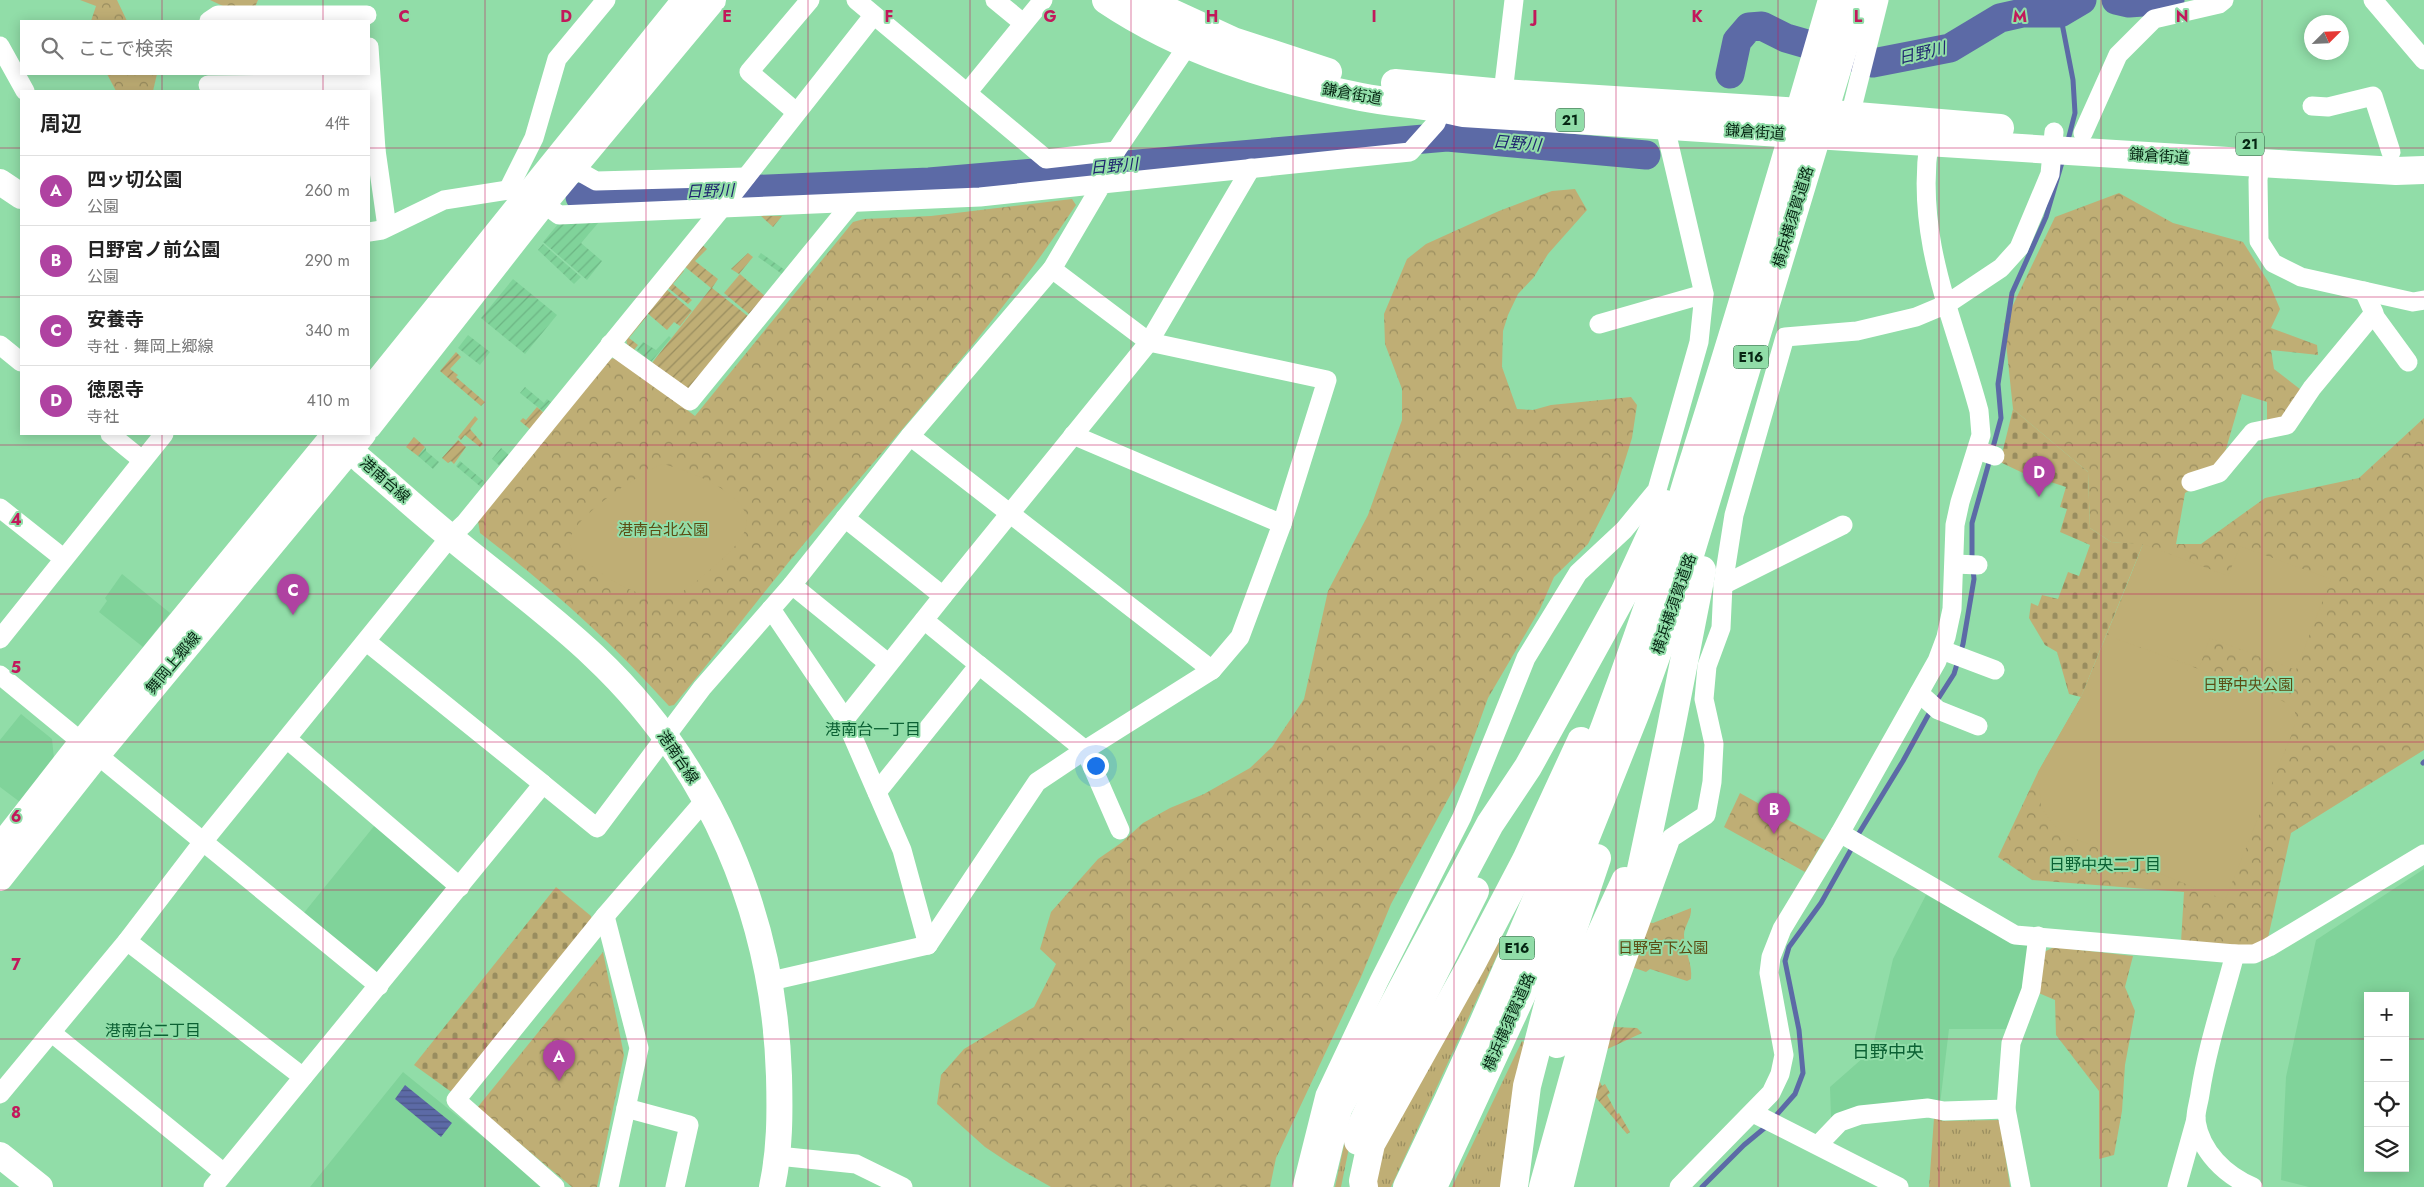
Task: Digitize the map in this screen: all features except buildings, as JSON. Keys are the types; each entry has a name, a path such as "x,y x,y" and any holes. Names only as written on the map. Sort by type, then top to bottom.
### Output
{"main road":[{"name":"鎌倉街道","path":"1106,0 1137,20 1188,45 1275,77 1363,98 1442,107 1503,94 1786,123"},
{"name":"鎌倉街道","path":"1144,0 1233,41 1317,69 1361,79 1462,113 1665,127 1836,122 2065,140 2260,163 2396,171 2424,170"},
{"name":"横浜横須賀道路","path":"1433,1187 1530,977 1617,703 1664,521 1696,454 1745,297 1832,0"},
{"name":"横浜横須賀道路","path":"1407,1187 1509,967 1617,703 1684,573 1858,0"},
{"name":"鎌倉街道","path":"1836,122 1929,142 2065,140 2424,152"},
{"path":"1543,1187 1594,1004 1632,907 1670,733 1712,519 1836,122"},
{"path":"1319,1187 1338,1109 1490,824 1528,767 1624,593 1688,455 1786,123"},
{"path":"1515,1187 1527,1086 1550,997 1617,798 1617,703"},
{"path":"1364,1187 1363,1181 1371,1144 1471,965 1526,860 1617,703"},
{"path":"1350,1187 1353,1158 1363,1122 1404,1033 1506,828 1528,767"},
{"path":"1515,1187 1568,1005 1621,888 1647,837"}],"street":[{"path":"526,196 534,138 557,60 606,0"},
{"path":"370,391 685,0"},
{"path":"370,425 526,196 573,168 713,0"},
{"path":"796,112 749,72 810,0"},
{"path":"856,0 1046,159 1116,152"},
{"path":"995,0 1023,23"},
{"path":"967,93 1043,0"},
{"path":"1503,94 1514,0"},
{"path":"1836,122 1859,77 1879,0"},
{"path":"1564,1187 1605,1020 1671,838 1706,815 1712,782 1714,744 1704,699 1707,666 1721,628 1723,585 1734,515 1785,337 1857,331 1916,318 1947,304 2001,268 2019,248 2065,140 2118,55 2154,19 2219,4 2224,0"},
{"path":"2373,0 2422,53"},
{"path":"210,20 218,15 367,12"},
{"path":"0,1094 127,941 202,843 367,642 450,537 465,523 722,208 873,16"},
{"path":"367,642 597,828 702,688 792,584 910,436 1052,269 1102,184 1116,152 1188,45"},
{"path":"0,46 24,90"},
{"path":"370,65 372,150 387,228"},
{"path":"208,83 371,83"},
{"path":"2312,106 2328,107 2373,96 2391,152"},
{"path":"370,232 387,228 444,200 526,196 559,215 851,204 980,197 1410,152 1442,107"},
{"path":"1302,1187 1325,1095 1379,981 1462,817 1526,658 1578,573 1624,530 1656,490 1700,342 1704,294 1665,127"},
{"path":"1680,1187 1757,1115 1771,1093 1780,1074 1784,1055 1769,974 1771,957 1782,930 1927,701 1952,654 1952,609 1966,564 1956,525 1960,502 1984,452 1979,411 1935,270 1927,225 1925,178 1929,142"},
{"path":"2260,163 2258,180 2259,241 2273,263 2301,277 2413,302 2424,300"},
{"path":"573,168 596,181 745,178"},
{"path":"845,719 888,663 1010,515 1148,342 1251,168"},
{"path":"610,344 690,401 851,204"},
{"path":"771,981 928,945 1037,782 1084,750 1212,670 1240,637 1282,524 1328,380 1148,342 1052,269"},
{"path":"2364,291 2373,314 2408,362"},
{"path":"1599,324 1704,294"},
{"path":"2191,482 2218,473 2253,432 2286,425 2312,388 2373,314"},
{"path":"0,345 20,361"},
{"path":"111,435 142,460"},
{"path":"0,639 163,435"},
{"path":"910,436 1212,670"},
{"path":"1073,436 1282,524"},
{"name":"港南台線","path":"338,438 450,537 595,656 666,735 706,799 738,867 755,915 771,981 778,1047 780,1112 778,1156 772,1187"},
{"name":"舞岡上郷線","path":"0,847 90,748 338,438"},
{"path":"0,508 63,558"},
{"path":"845,518 943,596"},
{"path":"1723,585 1843,525"},
{"path":"792,584 888,663"},
{"path":"771,609 845,719 902,850 928,945"},
{"path":"924,620 1084,750 1120,830"},
{"path":"1952,654 1995,670"},
{"path":"877,792 979,666"},
{"path":"0,675 202,843 379,986"},
{"path":"1927,701 1978,726"},
{"path":"287,739 460,887"},
{"name":"舞岡上郷線","path":"0,878 90,748"},
{"path":"52,1033 219,1180 543,784"},
{"path":"555,1187 456,1100 605,916 706,799"},
{"path":"1843,834 2015,935 2235,954 2254,954 2269,947 2424,854"},
{"path":"605,916 639,1048 609,1187"},
{"path":"2021,1187 2006,1110 2011,1042 2031,990 2038,936"},
{"path":"127,941 303,1077"},
{"path":"2177,1187 2196,1119 2203,1074 2235,954"},
{"path":"626,1108 689,1125 675,1187"},
{"path":"1818,1146 1840,1122 1860,1114 1928,1108 1944,1111 2006,1110"},
{"path":"1757,1115 1899,1187"},
{"path":"2196,1119 2203,1143 2214,1159 2227,1173 2253,1187"},
{"path":"0,1155 40,1187"},
{"path":"778,1156 856,1164 903,1187"}],"shaded area":[{"path":"599,222 581,243 602,261 587,280 543,242 559,223"},
{"path":"543,244 581,277 574,284 538,250"},
{"path":"761,253 785,270 782,274 758,257"},
{"path":"513,279 557,315 525,354 481,318"},
{"path":"468,335 490,352 480,365 458,348"},
{"path":"669,336 671,338 651,362 637,350 643,342 656,350"},
{"path":"525,387 544,403 547,399 552,403 545,413 520,393"},
{"path":"426,447 426,451 439,462 433,469 418,456"},
{"path":"501,448 510,456 501,467 492,459"},
{"path":"460,461 486,483 482,488 456,466"},
{"path":"122,574 170,613 143,647 99,612 107,601 105,598"},
{"path":"21,714 52,739 54,759 20,802 0,787 0,740"},
{"path":"375,825 452,888 376,974 303,914"},
{"path":"2424,869 2424,1187 2309,1187 2281,1180 2286,1077 2316,940"},
{"path":"1926,895 2008,939 2034,943 2031,966 2011,1029 1949,1029 1940,1104 1858,1112 1831,1117 1830,1087 1872,1050 1893,959"},
{"path":"403,1072 545,1187 310,1187"}],"green space":[{"path":"80,0 117,0 127,20 91,20 96,6"},
{"path":"210,0 258,0 255,7 223,6"},
{"path":"108,75 157,75 153,90 115,90"},
{"path":"1575,189 1587,210 1548,254 1534,277 1518,294 1503,331 1502,367 1517,409 1533,410 1551,405 1631,397 1637,405 1632,438 1616,489 1588,544 1554,577 1540,609 1488,698 1459,779 1391,904 1361,977 1276,1158 1270,1187 1051,1187 985,1147 937,1104 941,1075 964,1049 1034,1007 1056,964 1040,949 1051,912 1098,859 1121,843 1143,823 1170,808 1204,794 1250,768 1272,747 1304,699 1328,591 1368,515 1402,420 1402,389 1385,344 1384,314 1407,259 1426,244 1499,211 1552,191"},
{"name":"日野中央公園","path":"2119,193 2173,223 2243,242 2269,283 2280,309 2271,328 2317,345 2318,355 2271,350 2274,369 2305,393 2285,422 2267,426 2267,402 2242,394 2219,473 2185,493 2176,544 2201,544 2265,498 2359,478 2424,418 2424,750 2291,833 2268,938 2254,947 2181,942 2184,892 2032,880 1998,857 2038,772 2081,697 2143,545 2111,542 2090,528 2088,472 2013,409 2004,324 2055,217"},
{"name":"港南台北公園","path":"1072,199 1076,205 1047,248 985,330 800,548 674,705 669,706 625,659 579,615 480,533 478,520 608,359 619,358 695,416 853,222 864,219 931,216"},
{"path":"761,216 782,216 773,227"},
{"path":"701,244 707,249 695,261 718,279 712,288 749,317 692,389 684,388 652,363 711,288 684,266"},
{"path":"748,253 753,257 739,274 731,269"},
{"path":"682,269 684,271 673,284 692,300 688,304 667,287"},
{"path":"740,274 767,298 749,314 724,293"},
{"path":"666,289 692,311 680,326 674,322 667,330 646,312"},
{"path":"645,314 647,316 629,338 638,345 634,350 627,344 626,337"},
{"path":"456,352 461,357 450,369 458,375 456,377 485,402 481,406 440,371"},
{"path":"537,407 545,414 531,430 520,421 523,418 526,420"},
{"path":"2013,409 2088,472 2090,528 2111,542 2143,544 2081,697 2069,694 2057,652 2045,645 2029,618 2031,603 2038,606 2042,595 2058,599 2068,572 2079,576 2090,545 2060,532 2067,509 2060,507 2066,487 2023,473 2000,462"},
{"path":"475,416 478,419 470,429 483,444 480,447 465,435 461,440 458,437"},
{"path":"414,437 425,447 418,456 406,447"},
{"path":"458,440 466,447 454,464 451,461 448,463 442,458"},
{"path":"663,464 702,478 730,495 741,505 746,516 746,528 740,540 725,557 688,588 671,596 654,597 625,588 599,572 573,552 570,539 575,529 596,507 625,485"},
{"path":"2143,544 2228,576 2240,546 2331,579 2296,670 2210,638 2199,668 2114,638 2275,697 2286,703 2295,712 2295,724 2291,736 2225,900 2066,835 2051,822 2041,807 2038,772 2081,697 2108,636"},
{"path":"1740,793 1824,840 1805,872 1724,827"},
{"path":"556,887 591,916 592,922 456,1091 450,1091 414,1065"},
{"name":"日野宮下公園","path":"1691,908 1684,935 1691,968 1691,979 1687,981 1650,969 1646,972 1632,967 1647,922 1653,923"},
{"path":"1500,934 1505,938 1391,1187 1376,1187 1380,1149"},
{"path":"2054,947 2133,956 2125,987 2135,1011 2125,1065 2122,1111 2114,1155 2099,1159 2099,1091 2056,1035 2055,1000 2034,991 2044,952"},
{"path":"603,952 624,1055 597,1187 572,1187 477,1108"},
{"path":"1614,1027 1637,1028 1642,1033 1601,1052 1608,1031"},
{"path":"1522,1041 1545,1055 1505,1187 1452,1187"},
{"path":"1599,1080 1602,1086 1605,1084 1610,1093 1607,1095 1617,1114 1619,1113 1630,1132 1627,1134 1592,1093"},
{"path":"1934,1118 1943,1121 2000,1120 2010,1187 1929,1187"},
{"path":"1347,1131 1352,1133 1341,1187 1335,1187"}],"water":[{"path":"405,1085 452,1123 441,1137 395,1099"}],"waterway":[{"name":"日野川","path":"1730,74 1737,41 1749,27 1762,26 1786,38 1873,63 1950,48 2000,18 2022,13 2060,13 2082,0"},
{"name":"日野川","path":"2116,0 2129,3 2170,0"},
{"path":"2060,13 2073,80 2075,113 2067,144"},
{"name":"日野川","path":"580,197 929,182 1447,137 1646,155"},
{"path":"1992,451 2001,418 1998,384 2012,293 2046,217 2063,159"},
{"path":"1972,560 1972,523 1990,459"},
{"path":"1936,702 1954,674 1963,644 1974,579 1973,569"},
{"path":"1856,838 1903,761 1931,710"},
{"path":"1773,1119 1795,1094 1803,1073 1799,1030 1785,961 1789,947 1821,903 1853,846"},
{"path":"1702,1187 1744,1145 1767,1126"}],"place":[{"name":"徳恩寺","path":"2039,497"},
{"name":"安養寺","path":"293,615"},
{"name":"日野宮ノ前公園","path":"1774,834"},
{"name":"四ッ切公園","path":"559,1081"}],"district":[{"name":"港南台一丁目","path":"873,729"},
{"name":"日野中央二丁目","path":"2105,864"},
{"name":"港南台二丁目","path":"153,1030"},
{"name":"日野中央","path":"1888,1052"}]}
